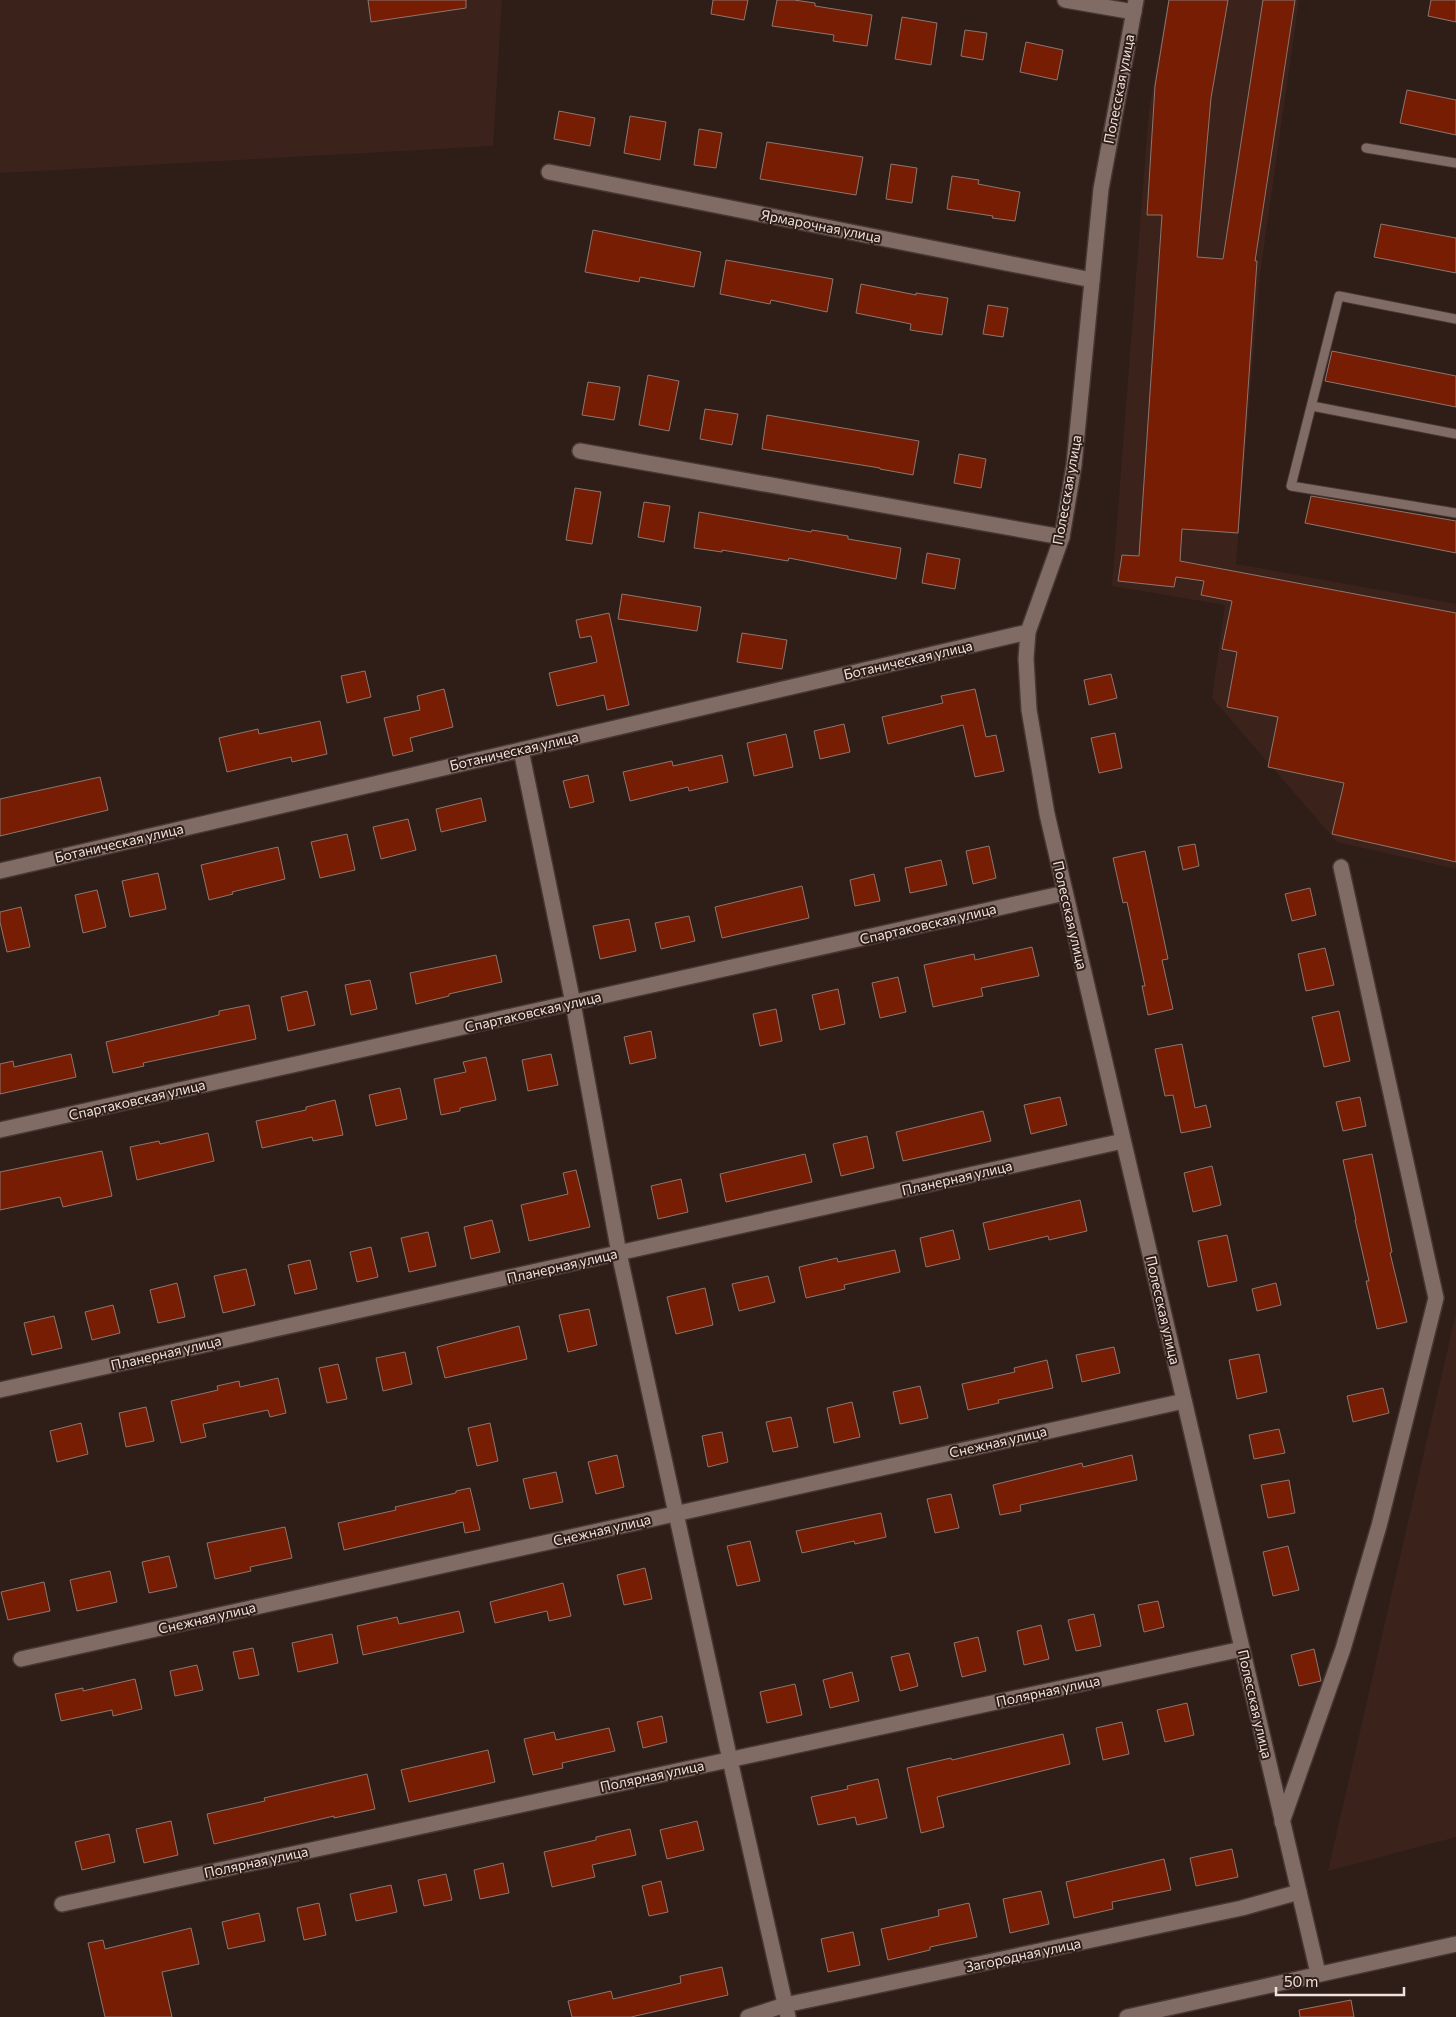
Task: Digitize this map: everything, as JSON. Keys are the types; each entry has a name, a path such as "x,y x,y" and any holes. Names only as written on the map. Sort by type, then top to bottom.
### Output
{"street":[{"path":"1065,0 1135,6"},
{"name":"Полесская улица","path":"1135,6 1101,189 1074,464 1062,536 1028,632 1026,659 1029,710 1047,814 1318,1973"},
{"name":"Ярмарочная улица","path":"549,172 1092,280"},
{"path":"580,451 1062,536"},
{"name":"Ботаническая улица","path":"0,871 1028,632"},
{"path":"521,750 573,1003 619,1253 787,2011"},
{"path":"1282,1822 1343,1649 1379,1526 1436,1298 1341,867"},
{"name":"Спартаковская улица","path":"0,1130 1066,893"},
{"name":"Планерная улица","path":"0,1390 1123,1141"},
{"name":"Снежная улица","path":"21,1659 1184,1401"},
{"name":"Полярная улица","path":"62,1904 1242,1649"},
{"name":"Загородная улица","path":"748,2017 787,2011 1242,1908 1299,1892"},
{"path":"1126,2017 1456,1944"}],"lane":[{"path":"1366,148 1456,163"},
{"path":"1456,319 1340,296 1291,486 1456,513"},
{"path":"1312,406 1456,434"}],"shaded area":[{"path":"0,0 502,0 493,146 0,173"},
{"path":"1168,0 1299,0 1260,274 1236,564 1456,604 1456,869 1337,842 1212,698 1225,605 1112,586 1149,110"},
{"path":"1456,1313 1456,1837 1328,1871"}],"building":[{"path":"368,0 466,0 466,8 371,22"},
{"path":"713,0 748,0 744,20 711,14"},
{"path":"777,0 815,3 815,6 872,15 867,46 833,41 834,35 772,26"},
{"path":"1169,0 1228,0 1211,98 1197,257 1223,259 1263,0 1295,0 1255,261 1257,261 1238,533 1182,529 1180,561 1456,613 1456,862 1332,834 1344,783 1268,767 1278,717 1227,707 1237,652 1222,649 1232,601 1201,595 1204,581 1176,577 1174,587 1118,581 1122,555 1139,556 1162,215 1147,215 1155,86"},
{"path":"1431,0 1456,0 1456,22 1428,16"},
{"path":"902,17 937,23 931,65 895,59"},
{"path":"965,30 987,33 983,60 961,56"},
{"path":"1026,42 1063,50 1057,80 1020,72"},
{"path":"1407,90 1456,100 1456,135 1400,123"},
{"path":"559,111 595,118 590,146 554,139"},
{"path":"630,116 666,122 660,160 624,153"},
{"path":"699,129 722,133 716,168 694,165"},
{"path":"767,142 863,157 856,195 760,179"},
{"path":"891,164 917,168 912,203 886,199"},
{"path":"952,176 979,180 978,184 1020,192 1015,221 947,209"},
{"path":"1381,224 1456,238 1456,273 1374,257"},
{"path":"593,230 701,252 694,287 640,277 639,282 585,272"},
{"path":"726,260 833,279 827,312 771,300 770,304 720,294"},
{"path":"861,284 916,295 916,293 948,298 942,335 910,330 911,324 856,313"},
{"path":"988,305 1008,308 1003,337 983,334"},
{"path":"1332,351 1456,376 1456,407 1325,381"},
{"path":"648,375 679,381 669,431 639,425"},
{"path":"588,382 620,387 614,420 582,415"},
{"path":"705,409 738,414 732,445 700,439"},
{"path":"767,415 919,441 913,475 762,449"},
{"path":"959,454 986,459 981,488 954,483"},
{"path":"575,488 601,492 592,544 566,540"},
{"path":"1311,496 1456,521 1456,553 1305,523"},
{"path":"644,502 670,506 664,542 638,537"},
{"path":"699,512 811,532 812,530 848,536 848,539 901,548 896,579 789,558 788,561 722,550 722,552 694,548"},
{"path":"927,553 960,559 955,589 922,583"},
{"path":"622,594 701,607 697,631 618,619"},
{"path":"609,613 629,705 607,710 604,695 557,706 549,673 597,662 591,636 580,638 576,620"},
{"path":"742,633 787,640 782,669 737,662"},
{"path":"365,671 371,697 347,703 341,676"},
{"path":"1111,674 1117,698 1089,705 1084,680"},
{"path":"444,689 453,727 410,738 413,751 393,756 384,718 420,710 417,696"},
{"path":"975,689 986,737 996,735 1004,771 975,777 963,725 888,744 882,717 943,703 941,696"},
{"path":"320,721 327,754 292,762 291,757 227,772 219,738 258,729 259,734"},
{"path":"844,724 850,752 820,759 814,731"},
{"path":"1115,733 1122,768 1099,773 1091,738"},
{"path":"786,734 793,767 754,776 747,743"},
{"path":"722,755 728,782 689,791 688,787 630,801 623,772 672,761 673,766"},
{"path":"588,775 594,802 570,808 563,781"},
{"path":"100,777 108,810 0,836 0,799"},
{"path":"481,798 486,821 441,832 436,809"},
{"path":"408,819 416,850 381,859 373,827"},
{"path":"347,834 355,870 320,878 311,842"},
{"path":"1195,844 1199,866 1183,870 1178,847"},
{"path":"989,846 996,878 973,884 966,851"},
{"path":"278,847 285,879 232,892 233,894 209,900 201,865"},
{"path":"1145,851 1168,959 1162,960 1173,1009 1148,1015 1142,986 1145,986 1127,902 1123,903 1113,858"},
{"path":"941,860 947,885 910,893 905,868"},
{"path":"158,873 166,909 130,917 122,881"},
{"path":"874,874 880,901 855,906 850,880"},
{"path":"802,886 809,918 722,938 715,907"},
{"path":"1310,888 1316,915 1292,921 1285,894"},
{"path":"97,890 106,927 83,933 75,895"},
{"path":"21,907 30,947 7,952 0,922 0,912"},
{"path":"689,916 695,941 661,949 655,923"},
{"path":"629,919 636,951 600,959 593,926"},
{"path":"1032,947 1039,976 981,988 983,996 933,1007 924,965 974,954 975,960"},
{"path":"1325,948 1334,985 1306,991 1298,954"},
{"path":"496,955 502,982 449,994 449,996 416,1004 410,973"},
{"path":"898,977 906,1012 880,1018 872,983"},
{"path":"370,980 377,1009 351,1015 345,985"},
{"path":"838,989 845,1024 820,1030 812,995"},
{"path":"307,991 315,1025 288,1031 281,997"},
{"path":"249,1005 256,1039 143,1063 144,1066 113,1073 106,1042 219,1015 219,1011"},
{"path":"776,1009 782,1041 760,1046 753,1014"},
{"path":"1339,1011 1350,1061 1324,1067 1312,1017"},
{"path":"651,1031 656,1058 630,1064 624,1037"},
{"path":"1182,1044 1195,1108 1206,1105 1211,1127 1181,1133 1173,1095 1165,1096 1155,1049"},
{"path":"71,1054 76,1077 0,1094 0,1064 13,1061 14,1067"},
{"path":"551,1054 558,1085 528,1091 522,1060"},
{"path":"486,1057 496,1100 460,1108 460,1111 441,1115 434,1079 466,1072 463,1062"},
{"path":"400,1088 407,1119 376,1126 369,1095"},
{"path":"1060,1097 1067,1125 1031,1134 1024,1105"},
{"path":"1360,1097 1366,1126 1343,1131 1336,1102"},
{"path":"335,1100 343,1135 313,1141 312,1137 262,1148 256,1121 306,1110 306,1107"},
{"path":"983,1111 991,1141 903,1161 896,1132"},
{"path":"208,1133 214,1161 137,1180 130,1147 159,1141 160,1144"},
{"path":"867,1136 874,1168 841,1176 833,1144"},
{"path":"102,1151 112,1196 63,1207 60,1197 0,1210 0,1172"},
{"path":"805,1154 812,1182 726,1202 720,1174"},
{"path":"1372,1154 1392,1252 1390,1253 1407,1322 1377,1329 1366,1281 1369,1281 1343,1160"},
{"path":"1212,1166 1221,1205 1193,1212 1184,1173"},
{"path":"576,1170 590,1227 529,1241 521,1205 568,1194 563,1173"},
{"path":"681,1179 688,1212 658,1219 651,1186"},
{"path":"1080,1200 1087,1231 1049,1240 1048,1236 989,1250 983,1223"},
{"path":"492,1220 500,1252 471,1259 464,1227"},
{"path":"953,1230 960,1259 926,1267 920,1238"},
{"path":"428,1232 436,1266 409,1272 401,1238"},
{"path":"1227,1235 1237,1281 1208,1287 1198,1241"},
{"path":"371,1247 378,1277 357,1282 350,1252"},
{"path":"895,1250 900,1272 844,1285 845,1289 806,1298 799,1267 837,1258 838,1262"},
{"path":"310,1260 317,1289 295,1294 288,1265"},
{"path":"246,1269 255,1305 223,1313 214,1276"},
{"path":"768,1276 775,1302 739,1311 732,1284"},
{"path":"177,1283 185,1317 158,1323 150,1290"},
{"path":"1276,1283 1281,1305 1257,1311 1252,1289"},
{"path":"705,1288 713,1325 676,1334 667,1297"},
{"path":"113,1305 120,1333 92,1340 85,1312"},
{"path":"589,1309 597,1345 568,1352 559,1315"},
{"path":"54,1316 62,1348 32,1355 24,1323"},
{"path":"519,1326 527,1359 445,1378 437,1347"},
{"path":"1114,1347 1120,1373 1082,1382 1076,1355"},
{"path":"405,1352 412,1384 383,1391 376,1358"},
{"path":"1259,1354 1267,1392 1237,1399 1229,1360"},
{"path":"1047,1360 1053,1388 998,1400 999,1403 968,1410 962,1384 1015,1372 1014,1368"},
{"path":"338,1364 347,1399 327,1403 319,1368"},
{"path":"278,1378 286,1413 270,1417 268,1410 203,1424 206,1437 181,1443 171,1401 218,1390 217,1386 239,1381 240,1387"},
{"path":"920,1386 928,1418 900,1424 893,1392"},
{"path":"1383,1388 1389,1413 1353,1422 1347,1396"},
{"path":"852,1402 860,1437 834,1443 827,1408"},
{"path":"146,1407 154,1441 126,1447 119,1413"},
{"path":"791,1417 798,1447 773,1452 766,1422"},
{"path":"81,1423 88,1454 57,1462 50,1431"},
{"path":"490,1423 498,1461 477,1466 468,1428"},
{"path":"1279,1429 1285,1453 1254,1459 1249,1435"},
{"path":"722,1432 728,1462 708,1467 702,1436"},
{"path":"617,1455 624,1487 596,1494 588,1462"},
{"path":"1132,1455 1137,1480 1020,1505 1021,1511 1000,1515 993,1485 1082,1463 1083,1467"},
{"path":"556,1472 563,1502 530,1509 523,1479"},
{"path":"1289,1480 1295,1513 1268,1518 1261,1485"},
{"path":"470,1488 480,1530 465,1533 463,1522 344,1550 338,1523 396,1510 395,1507"},
{"path":"951,1494 959,1528 935,1533 927,1499"},
{"path":"881,1513 886,1537 855,1544 854,1541 802,1553 796,1531"},
{"path":"285,1527 292,1558 250,1567 251,1571 215,1579 207,1543"},
{"path":"750,1541 760,1581 737,1586 727,1546"},
{"path":"1288,1546 1299,1590 1273,1596 1263,1552"},
{"path":"169,1556 177,1587 149,1593 142,1562"},
{"path":"645,1568 652,1599 624,1605 617,1575"},
{"path":"110,1571 117,1602 77,1611 70,1580"},
{"path":"44,1582 50,1611 8,1620 1,1592"},
{"path":"563,1583 571,1616 549,1621 547,1611 495,1623 490,1602"},
{"path":"1158,1601 1164,1627 1144,1632 1138,1605"},
{"path":"459,1611 464,1632 363,1655 357,1626 397,1617 399,1624"},
{"path":"1094,1614 1101,1646 1076,1651 1068,1620"},
{"path":"1041,1625 1049,1659 1024,1665 1017,1631"},
{"path":"332,1634 338,1663 298,1672 292,1643"},
{"path":"978,1637 986,1671 962,1677 954,1643"},
{"path":"253,1648 259,1675 239,1679 233,1652"},
{"path":"1314,1649 1321,1681 1299,1686 1291,1655"},
{"path":"909,1653 918,1686 900,1691 891,1657"},
{"path":"197,1665 203,1690 175,1696 170,1671"},
{"path":"852,1672 859,1701 830,1708 823,1680"},
{"path":"135,1679 142,1709 113,1716 112,1710 61,1721 55,1694 83,1688 83,1691"},
{"path":"795,1684 802,1715 767,1723 760,1692"},
{"path":"1187,1703 1194,1735 1165,1742 1157,1710"},
{"path":"662,1716 667,1742 643,1748 637,1722"},
{"path":"1122,1722 1129,1754 1103,1760 1096,1728"},
{"path":"609,1728 615,1751 562,1763 563,1768 533,1775 524,1739 554,1732 556,1740"},
{"path":"1063,1734 1070,1764 937,1797 944,1827 921,1833 907,1768 951,1758 952,1760"},
{"path":"488,1750 495,1782 409,1802 401,1770"},
{"path":"367,1774 375,1809 334,1818 334,1816 214,1844 207,1814 265,1801 264,1798"},
{"path":"878,1779 887,1818 857,1825 855,1817 818,1825 811,1797 848,1789 847,1786"},
{"path":"171,1821 178,1855 144,1863 136,1829"},
{"path":"697,1821 704,1850 667,1859 660,1830"},
{"path":"630,1829 636,1855 592,1865 595,1877 552,1887 544,1852 596,1840 596,1837"},
{"path":"109,1834 115,1862 82,1870 75,1842"},
{"path":"1232,1849 1238,1877 1196,1886 1190,1858"},
{"path":"1164,1859 1171,1890 1112,1902 1113,1909 1074,1918 1066,1882"},
{"path":"503,1863 509,1893 480,1899 474,1870"},
{"path":"446,1874 452,1900 424,1906 418,1880"},
{"path":"661,1881 668,1912 649,1916 642,1886"},
{"path":"391,1885 397,1912 356,1921 350,1894"},
{"path":"1041,1891 1049,1924 1010,1933 1003,1899"},
{"path":"319,1903 326,1935 304,1940 297,1908"},
{"path":"969,1903 977,1937 930,1947 930,1950 888,1960 881,1929 939,1916 938,1910"},
{"path":"259,1913 265,1941 228,1949 222,1922"},
{"path":"191,1928 199,1964 162,1972 172,2017 105,2017 88,1943 103,1940 105,1949"},
{"path":"853,1932 860,1965 828,1972 821,1939"},
{"path":"722,1967 728,1995 631,2017 572,2017 568,2001 611,1991 613,1999 681,1983 680,1976"},
{"path":"1351,2000 1354,2017 1300,2017 1299,2010"}]}
